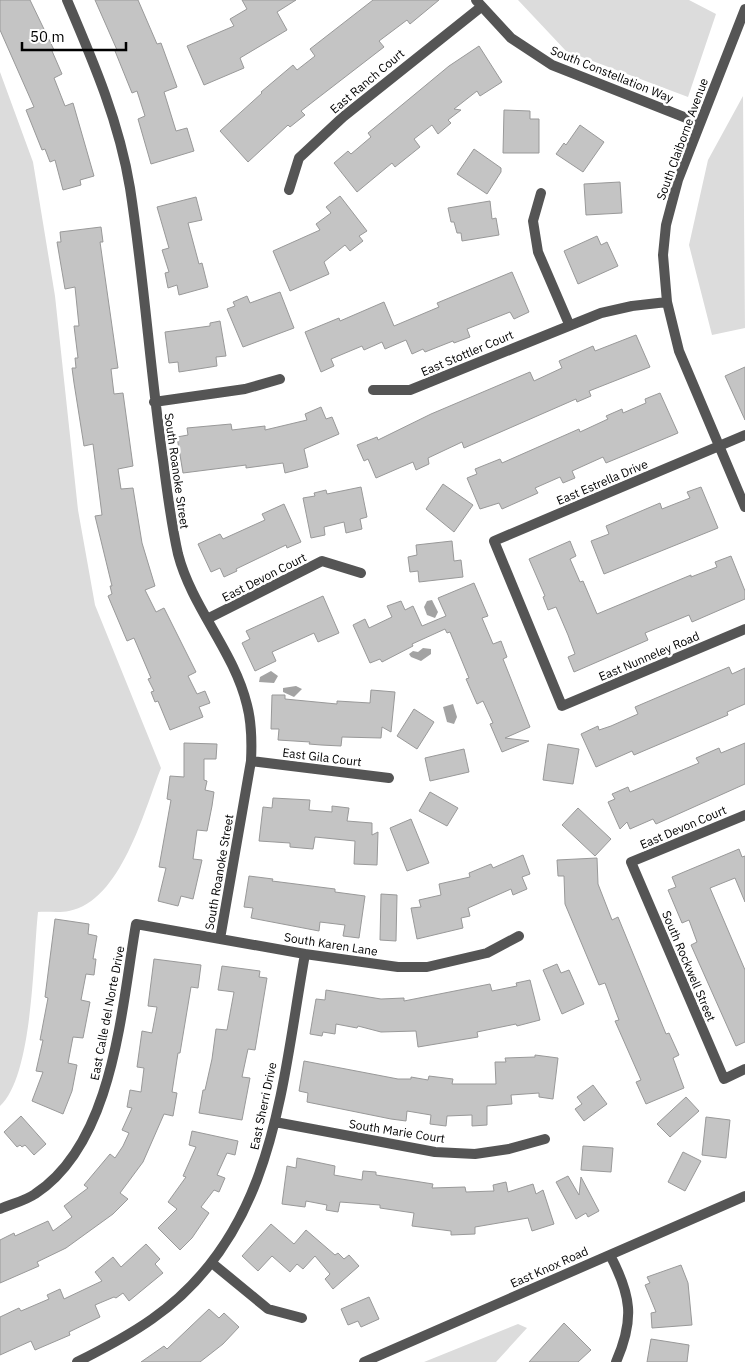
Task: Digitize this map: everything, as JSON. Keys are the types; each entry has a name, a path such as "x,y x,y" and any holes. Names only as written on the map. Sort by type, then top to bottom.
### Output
{"street":[{"name":"South Roanoke Street","path":"67,0 103,85 120,141 130,187 154,402 177,548 190,587 236,676 247,704 252,732 251,760 220,939"},
{"name":"South Constellation Way","path":"478,4 511,38 552,65 699,123"},
{"name":"East Ranch Court","path":"289,190 299,158 343,117 478,4"},
{"name":"South Claiborne Avenue","path":"745,9 678,180 666,225 663,255 667,302 679,351 745,507"},
{"path":"541,193 533,221 538,252 569,324"},
{"name":"East Stottler Court","path":"373,390 410,390 569,324 609,311 667,302"},
{"path":"154,402 245,390 280,379"},
{"name":"East Estrella Drive","path":"562,706 494,542 745,435"},
{"name":"East Devon Court","path":"207,619 322,562 361,573"},
{"name":"East Nunneley Road","path":"562,706 745,629"},
{"name":"East Gila Court","path":"251,760 389,778"},
{"name":"East Devon Court","path":"631,862 745,815"},
{"name":"South Rockwell Street","path":"631,862 724,1078 745,1069"},
{"name":"South Karen Lane","path":"136,924 304,954 398,967 427,967 487,953 519,936"},
{"name":"East Calle del Norte Drive","path":"0,1209 35,1194 67,1164 92,1125 109,1078 136,924"},
{"name":"East Sherri Drive","path":"77,1362 120,1340 154,1318 186,1291 212,1263 239,1223 260,1178 275,1122 304,954"},
{"name":"South Marie Court","path":"275,1122 435,1152 475,1154 509,1150 545,1139"},
{"name":"East Knox Road","path":"364,1362 745,1196"},
{"path":"610,1255 626,1291 630,1320 624,1344 616,1362"},
{"path":"212,1263 268,1309 302,1318"}],"shaded area":[{"path":"518,0 689,0 716,14 688,97 566,51"},
{"path":"0,72 33,162 55,296 78,510 95,605 161,768 128,852 116,873 103,890 87,904 69,911 38,912 25,1044 19,1070 11,1091 0,1106"},
{"path":"743,96 745,328 712,335 689,245 708,160"},
{"path":"432,600 438,612 435,618 427,615 424,607 427,601"},
{"path":"423,648 431,649 431,654 421,661 411,657 409,654 413,651 418,652"},
{"path":"271,671 278,676 274,683 259,682 260,677"},
{"path":"296,686 302,689 294,697 283,692 283,688"},
{"path":"453,704 457,717 454,724 447,722 443,707"},
{"path":"518,1324 527,1328 496,1362 424,1362"}],"building":[{"path":"0,0 30,0 54,50 52,51 62,74 54,78 65,106 73,103 94,176 80,180 81,185 63,190 55,160 50,162 45,149 42,150 26,110 34,107 0,30"},
{"path":"95,0 138,0 157,44 161,43 177,87 164,92 176,131 187,128 194,151 151,164 138,119 145,116 137,91 132,93 115,51 117,50"},
{"path":"242,0 296,0 277,12 287,30 240,58 244,68 204,85 187,46 234,26 230,19 247,9"},
{"path":"373,0 439,0 410,24 407,20 379,41 384,47 301,111 305,115 290,127 288,125 248,162 220,131 293,65 297,70 315,56 310,49"},
{"path":"479,46 502,82 480,96 477,91 454,109 461,110 448,120 451,123 438,134 432,125 414,139 420,147 395,167 392,163 357,192 334,163 348,151 351,154 371,137 368,133 449,66"},
{"path":"504,110 530,111 530,119 539,119 539,153 503,153"},
{"path":"580,125 604,142 583,172 556,154 564,143 566,145"},
{"path":"474,149 501,168 501,172 487,194 457,174"},
{"path":"620,182 622,213 586,215 584,184"},
{"path":"340,196 367,231 359,236 363,241 350,251 345,245 324,262 329,274 290,291 273,251 320,230 316,224 331,213 326,207"},
{"path":"196,197 202,220 188,223 199,264 202,263 208,287 179,295 177,285 168,288 165,273 169,272 162,250 169,248 157,207"},
{"path":"490,201 492,219 496,218 499,235 462,241 461,233 457,233 454,222 451,222 448,208"},
{"path":"101,227 103,242 100,242 118,368 111,369 114,394 123,393 133,466 118,469 121,489 133,488 142,543 155,586 145,590 156,612 164,608 196,672 188,676 197,694 205,691 210,703 199,707 203,717 170,730 158,701 155,702 151,692 154,691 148,679 151,678 134,638 127,641 108,596 112,594 110,586 112,586 95,516 102,515 93,444 84,446 74,383 72,368 76,368 75,358 78,358 74,326 79,326 75,287 65,289 57,242 61,242 60,232"},
{"path":"597,236 601,245 607,242 618,266 578,284 564,251"},
{"path":"512,272 529,312 514,319 510,312 467,329 470,337 454,343 453,341 425,352 423,349 412,354 406,340 385,349 382,342 364,350 362,346 331,359 334,366 321,372 305,332 339,318 340,321 384,302 394,326 439,307 437,303"},
{"path":"280,292 294,328 243,347 227,309 235,306 233,302 247,296 250,303"},
{"path":"220,321 226,356 216,357 217,366 179,372 178,362 169,363 165,332 210,326 210,323"},
{"path":"636,335 650,367 589,391 591,396 577,402 576,399 464,448 462,442 428,458 429,464 416,470 413,462 376,478 368,459 364,461 357,445 377,437 378,440 431,414 530,372 534,381 562,368 559,361 593,346 595,351"},
{"path":"745,367 745,420 725,376"},
{"path":"660,393 678,433 606,463 603,457 572,471 575,478 563,483 560,477 535,488 538,493 502,509 499,503 480,509 467,478 477,474 475,469 500,459 502,463 579,429 580,432 608,419 606,416 622,409 623,413 646,403 645,399"},
{"path":"321,407 326,419 332,417 339,434 304,449 308,467 285,473 283,463 246,468 246,465 183,473 177,437 188,435 187,428 231,424 232,430 265,426 265,430 307,420 305,414"},
{"path":"443,484 473,505 454,532 426,509"},
{"path":"361,487 367,517 360,519 362,529 346,533 344,522 324,527 325,535 311,538 303,498 315,496 314,493 326,490 327,494"},
{"path":"701,487 718,528 604,574 591,541 609,534 606,526 660,503 662,509 690,498 687,492"},
{"path":"284,504 301,542 287,548 286,545 236,569 237,571 224,577 220,568 211,572 198,544 220,534 223,539 265,520 262,514"},
{"path":"452,541 454,561 461,560 463,577 419,582 418,571 410,572 408,557 417,555 416,545"},
{"path":"570,541 576,556 570,559 580,582 583,581 597,614 691,575 691,577 717,567 715,562 731,556 745,591 745,599 692,622 689,615 645,633 648,640 574,672 568,657 575,654 568,635 556,607 548,610 543,597 545,596 529,559"},
{"path":"474,583 488,616 482,618 493,644 501,641 507,657 503,659 530,727 505,738 529,741 502,752 490,724 493,723 483,701 477,704 466,679 469,678 450,632 447,633 445,629 412,644 413,646 382,662 380,659 370,663 353,625 365,619 369,628 392,617 387,606 401,601 405,610 413,606 422,626 446,616 438,598"},
{"path":"323,596 339,633 318,642 314,633 272,652 276,661 255,671 242,643 250,639 246,631"},
{"path":"729,667 732,674 745,668 745,704 727,712 728,715 634,755 632,751 596,767 581,734 598,726 599,730 611,726 638,714 635,707"},
{"path":"371,690 395,692 391,732 382,727 381,738 342,737 341,746 321,745 309,744 310,742 278,740 279,729 271,729 272,695 285,695 285,699 337,704 337,701 370,703"},
{"path":"414,709 434,722 417,749 397,736"},
{"path":"184,743 217,744 216,759 204,759 204,780 207,781 205,790 214,792 207,831 197,830 193,859 202,860 193,899 181,896 178,906 158,901 166,868 159,867 171,800 167,799 170,776 184,777"},
{"path":"745,743 745,784 656,824 653,819 630,829 627,822 620,829 608,802 615,799 612,794 628,787 630,792 699,763 696,758 719,748 721,753"},
{"path":"548,744 579,749 573,784 543,780"},
{"path":"464,749 469,772 430,781 425,758"},
{"path":"430,792 458,808 447,826 419,811"},
{"path":"273,798 310,800 309,810 332,812 332,806 349,808 347,821 372,823 372,835 378,832 377,865 354,864 355,841 315,837 313,849 290,847 290,843 259,841 263,807 272,808"},
{"path":"578,808 611,839 595,856 562,825"},
{"path":"411,819 429,863 407,871 390,828"},
{"path":"739,849 742,857 745,856 745,902 735,878 710,888 745,970 745,1042 736,1046 691,945 697,942 689,920 682,923 668,890 676,887 672,877"},
{"path":"523,855 530,874 522,877 527,889 513,895 511,889 468,908 470,916 461,918 463,928 417,939 411,908 421,907 419,900 441,895 439,884 470,877 469,873 491,864 493,868"},
{"path":"597,858 598,884 612,920 618,917 666,1034 669,1033 679,1055 673,1058 684,1088 646,1104 636,1082 641,1080 615,1021 619,1020 605,983 599,985 565,904 564,876 558,876 557,860"},
{"path":"249,876 273,879 272,881 335,889 335,892 365,896 359,938 343,936 345,925 320,922 319,931 251,918 253,908 244,907"},
{"path":"381,894 397,895 396,941 380,940"},
{"path":"55,919 89,924 88,934 97,936 93,959 96,959 94,975 86,974 81,1000 90,1002 83,1038 73,1037 68,1063 77,1065 72,1091 63,1114 32,1101 43,1072 36,1071 43,1040 40,1040 48,998 45,997"},
{"path":"154,959 201,965 198,988 191,987 180,1053 178,1053 172,1092 177,1093 173,1116 164,1114 143,1162 120,1193 128,1199 113,1214 66,1248 37,1262 39,1266 0,1283 0,1240 14,1233 15,1236 48,1221 53,1231 72,1217 64,1206 88,1188 84,1185 110,1154 115,1158 123,1146 129,1133 122,1130 132,1108 127,1107 130,1090 141,1092 144,1068 137,1067 142,1031 152,1033 157,1007 148,1006"},
{"path":"557,964 561,973 569,970 584,1004 562,1014 543,970"},
{"path":"222,966 260,971 259,977 267,978 255,1050 248,1049 242,1077 250,1078 242,1120 199,1113 212,1059 216,1029 227,1030 234,992 218,990"},
{"path":"530,980 540,1020 517,1026 516,1024 477,1032 478,1037 418,1047 416,1031 381,1032 358,1026 357,1028 336,1024 335,1034 323,1032 322,1036 310,1034 316,999 325,1000 326,990 381,999 404,998 404,1001 490,984 492,991 517,986 516,983"},
{"path":"535,1055 558,1058 553,1099 539,1097 539,1093 511,1095 512,1104 487,1106 487,1125 472,1126 472,1115 447,1116 446,1126 430,1124 431,1115 407,1111 406,1121 391,1119 307,1102 308,1093 299,1091 304,1061 398,1079 411,1079 411,1077 428,1080 429,1076 453,1079 452,1084 496,1084 495,1062 506,1062 505,1058 535,1057"},
{"path":"593,1085 607,1104 584,1121 575,1109 582,1104 577,1097"},
{"path":"686,1097 699,1111 670,1137 657,1124"},
{"path":"21,1116 46,1144 34,1155 25,1145 17,1147 4,1132"},
{"path":"706,1117 730,1120 726,1158 702,1155"},
{"path":"192,1131 238,1141 235,1155 227,1153 217,1175 225,1178 219,1192 214,1190 201,1207 209,1213 192,1238 180,1250 158,1228 177,1209 168,1202 186,1177 183,1176 196,1147 189,1145"},
{"path":"583,1146 613,1148 611,1172 581,1170"},
{"path":"683,1152 701,1161 685,1191 668,1182"},
{"path":"297,1158 335,1166 334,1175 362,1180 363,1171 376,1172 376,1175 433,1184 432,1188 465,1187 466,1192 494,1191 493,1185 506,1182 508,1192 533,1184 536,1194 543,1190 554,1224 532,1231 528,1218 475,1227 475,1234 451,1235 451,1231 412,1226 414,1213 380,1208 380,1205 340,1202 338,1212 326,1210 327,1205 306,1201 305,1207 282,1204 287,1166 296,1168"},
{"path":"568,1176 579,1195 581,1177 599,1211 588,1217 586,1213 576,1219 556,1182"},
{"path":"271,1224 294,1244 306,1230 335,1255 338,1253 344,1259 349,1255 359,1266 333,1289 325,1279 330,1274 315,1256 303,1269 297,1264 290,1272 272,1256 258,1271 242,1256"},
{"path":"146,1244 160,1259 155,1264 163,1273 129,1301 123,1293 116,1298 114,1297 95,1305 100,1317 69,1332 70,1335 35,1350 31,1341 0,1355 0,1317 19,1308 21,1311 49,1299 47,1295 60,1289 64,1299 102,1281 95,1272 113,1257 121,1267"},
{"path":"681,1265 688,1283 692,1325 652,1328 651,1313 656,1312 645,1285 650,1283 647,1277"},
{"path":"369,1297 379,1319 361,1327 358,1321 348,1325 341,1309"},
{"path":"209,1309 219,1318 224,1313 239,1327 223,1344 200,1362 141,1362 164,1346 167,1349"},
{"path":"564,1323 591,1350 578,1362 529,1362"},
{"path":"651,1339 689,1345 687,1362 647,1362"}]}
